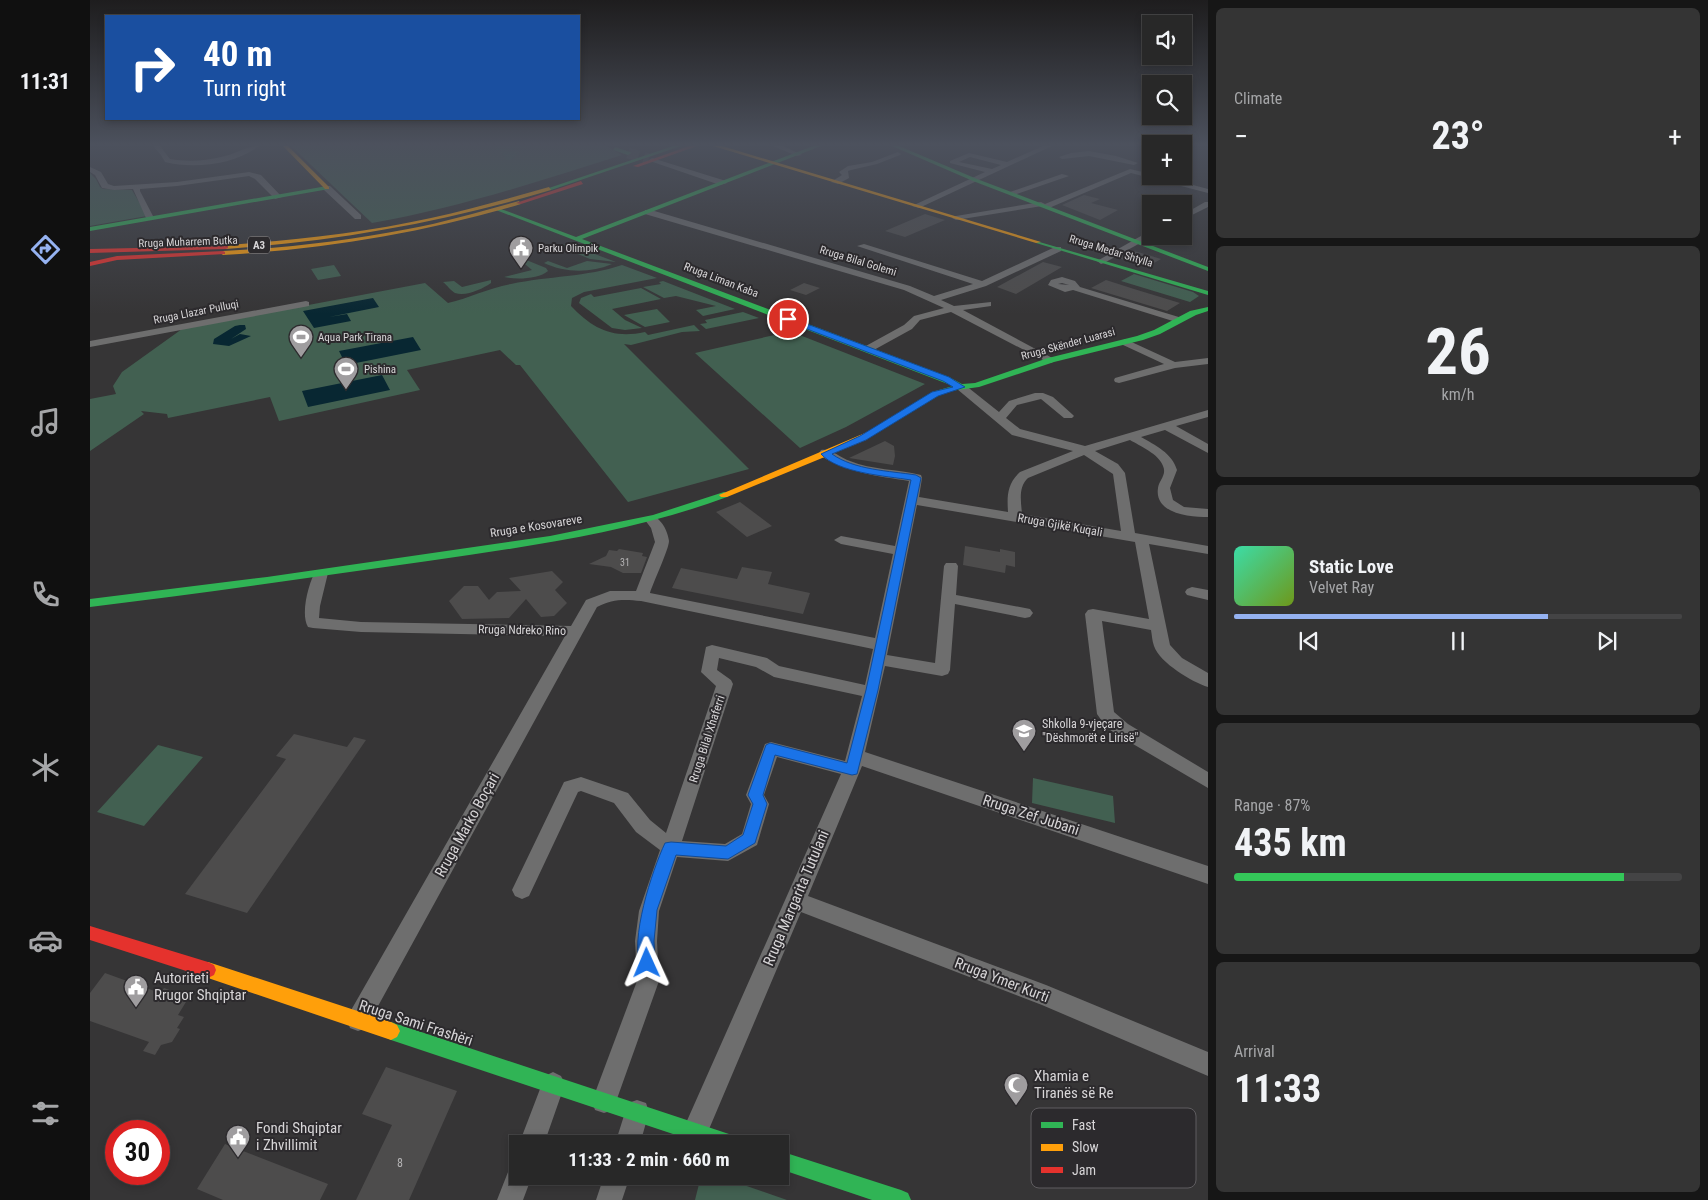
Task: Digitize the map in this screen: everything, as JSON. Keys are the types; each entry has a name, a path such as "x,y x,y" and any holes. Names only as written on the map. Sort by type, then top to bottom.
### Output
{"main road":[{"path":"92,230 150,218 248,202"},
{"name":"A3","path":"414,222 483,202"},
{"name":"A3","path":"94,249 267,240 347,231 414,222 504,202"},
{"name":"Rruga Muharrem Butka","path":"90,264 117,258 258,252 380,238 433,227 522,202"},
{"path":"576,239 674,202"},
{"name":"Rruga Medar Shtylla","path":"902,202 1205,293"},
{"path":"1035,202 1208,269"},
{"name":"Rruga Liman Kaba","path":"498,210 868,349 946,379 961,387"},
{"path":"94,249 224,251 263,248 407,228 414,222"},
{"name":"Rruga Skënder Luarasi","path":"961,387 976,385 1051,360 1157,332 1193,313 1208,309"},
{"name":"Rruga e Kosovareve","path":"90,604 533,542 652,520 698,505 826,454 863,438 935,394 961,387"},
{"name":"Rruga Sami Frashëri","path":"90,933 704,1135"},
{"path":"789,1163 901,1200"}],"street":[{"path":"142,202 150,218"},
{"path":"342,202 358,217"},
{"path":"916,206 925,202"},
{"path":"956,218 1043,205 1051,202"},
{"path":"1192,213 1208,204"},
{"name":"Rruga Bilal Golemi","path":"648,212 907,288 933,299 1051,360"},
{"path":"1101,261 1142,239"},
{"path":"861,246 983,284"},
{"path":"933,299 983,284 1058,248"},
{"path":"1075,288 1180,320"},
{"name":"Rruga Llazar Pulluqi","path":"90,344 306,304"},
{"path":"868,349 908,327 917,318 952,309 988,304"},
{"path":"1125,342 1174,365"},
{"path":"1119,380 1174,365 1208,361"},
{"path":"961,387 1016,432 1085,450 1114,467 1120,473 1162,646 1167,654 1208,681"},
{"path":"1000,418 1013,403 1035,396 1043,396 1049,399 1068,416"},
{"path":"1016,517 1015,486 1024,475 1085,450 1208,413"},
{"path":"1167,426 1208,448"},
{"path":"1131,436 1167,461 1171,468 1170,476 1164,489 1165,500 1178,510 1208,513"},
{"path":"1052,441 1062,460"},
{"name":"Rruga Margarita Tutulani","path":"695,1132 853,763 871,692 912,500 916,478 857,468 834,460 826,454"},
{"name":"Rruga Gjikë Kuqali","path":"912,500 1208,550"},
{"path":"641,596 662,542 658,528 652,520"},
{"path":"841,540 901,551"},
{"path":"879,652 942,670 951,566"},
{"name":"Rruga Ndreko Rino","path":"321,573 311,610 310,619 313,623 361,627 576,631 591,604 604,596 619,594 641,596 879,652"},
{"path":"1192,592 1208,595"},
{"path":"948,598 1025,613"},
{"path":"1158,626 1093,614 1106,714 1112,722 1122,729 1208,780"},
{"name":"Rruga Marko Boçari","path":"358,1020 576,631"},
{"name":"Rruga Bilal Xhaferri","path":"604,1102 648,981 646,941 650,910 725,684 709,672 712,651 761,662 774,671 871,692"},
{"name":"Rruga Zef Jubani","path":"671,848 728,853 750,839 760,804 756,795 770,748 853,763 1208,874"},
{"path":"522,890 571,787 581,784 622,798 643,826 671,848"},
{"name":"Rruga Ymer Kurti","path":"795,900 851,924 1046,996 1208,1064"},
{"path":"534,1135 553,1084"},
{"path":"630,1135 637,1112"},
{"path":"510,1200 516,1185"},
{"path":"609,1200 614,1185"}],"green space":[{"path":"90,202 139,202 147,216 90,226"},
{"path":"350,202 467,202 436,210 372,223"},
{"path":"568,244 616,262 590,259 556,245"},
{"path":"514,255 546,268 548,271 539,276 527,278 504,277 532,270"},
{"path":"548,261 567,268 587,261 612,264 578,271 561,269 544,263"},
{"path":"334,265 341,276 318,280 311,269"},
{"path":"622,265 657,278 584,292 572,298 571,306 587,321 613,333 634,334 645,332 648,335 694,325 700,331 682,332 631,345 624,344 749,469 628,502 520,365 516,365 500,350 407,370 420,390 279,421 270,397 168,418 167,414 141,411 144,414 90,451 90,399 116,394 113,386 122,372 182,329 425,283 448,303 525,281 595,272"},
{"path":"1134,274 1193,292 1199,296 1190,302 1121,281"},
{"path":"491,280 491,283 483,288 464,294 455,293 443,282 454,281 462,287"},
{"path":"663,281 735,309 703,316 696,310 716,306 676,296 664,298 643,287 661,284 659,282"},
{"path":"641,288 661,299 612,309 625,320 642,328 625,330 612,328 579,303 581,298 591,294 594,297"},
{"path":"657,309 670,322 645,327 624,315"},
{"path":"743,312 759,318 706,329 700,324 707,323 705,320"},
{"path":"788,332 791,335 797,334 925,384 846,427 800,448 695,353"},
{"path":"158,745 203,757 144,826 97,812"},
{"path":"1033,778 1113,796 1115,823 1032,803"},
{"path":"699,1185 744,1185 787,1200 695,1200"}],"water":[{"path":"373,298 379,307 329,317 347,314 351,321 314,328 303,311"},
{"path":"240,325 245,325 246,329 231,339 240,334 251,336 229,346 213,344 214,339"},
{"name":"Pishina","path":"413,337 421,350 346,365 339,351"},
{"name":"Pishina","path":"382,375 390,390 308,407 302,391"}],"building":[{"path":"1069,202 1093,202 1091,203 1118,210 1100,220 1062,205"},
{"path":"925,214 945,220 905,237 885,231"},
{"path":"1132,251 1161,259 1147,267 1118,258"},
{"path":"1043,262 1062,267 1016,294 997,287"},
{"path":"1106,280 1180,303 1167,311 1091,288"},
{"path":"804,283 820,288 806,295 790,290"},
{"path":"885,441 894,446 895,456 893,465 849,458"},
{"path":"740,502 772,526 747,537 716,512"},
{"path":"965,546 1000,552 1000,549 1015,552 1015,567 1006,565 1005,573 963,565"},
{"path":"619,549 643,553 642,556 647,557 641,573 623,573 611,567 589,564 606,556 609,550 617,551"},
{"path":"742,567 772,572 768,584 810,593 803,614 672,588 681,568 737,579"},
{"path":"552,571 563,582 555,590 567,603 554,616 541,617 526,599 509,618 462,619 449,601 464,586 478,586 489,600 497,592 521,591 509,578"},
{"path":"294,734 347,747 354,737 366,740 247,913 185,894 286,759 276,756"},
{"name":"Autoriteti Rrugor Shqiptar","path":"105,973 160,993 164,988 189,997 178,1015 184,1017 177,1028 180,1029 172,1042 161,1045 155,1055 143,1051 149,1042 90,1021 90,993"},
{"path":"386,1067 457,1091 409,1200 356,1200 392,1125 362,1114"},
{"name":"Fondi Shqiptar i Zhvillimit","path":"225,1144 328,1184 320,1200 223,1200 197,1189"}],"traffic: fast":[{"path":"90,229 246,202"},
{"path":"576,239 673,202"},
{"path":"1033,202 1208,269"},
{"path":"499,210 946,379 961,387"},
{"path":"1038,242 1208,293"},
{"path":"872,433 935,394 948,389 976,385 1051,360 1140,338 1157,332 1193,313 1208,309"},
{"path":"90,603 267,580 586,533 656,518 724,495"},
{"path":"391,1031 705,1135"},
{"path":"789,1163 901,1200"}],"traffic: slow":[{"path":"226,247 349,235 429,220 505,202"},
{"path":"903,202 1038,242"},
{"path":"223,253 298,248 373,238 446,223 519,203"},
{"path":"724,495 872,433"},
{"path":"208,970 391,1031"}],"traffic: jam":[{"path":"90,251 226,247"},
{"path":"90,264 117,258 223,253"},
{"path":"90,933 208,970"}],"place":[{"name":"Parku Olimpik","path":"521,269"},
{"name":"Aqua Park Tirana","path":"301,358"},
{"name":"Pishina","path":"346,390"},
{"name":"Shkolla 9-vjeçare \"Dëshmorët e Lirisë\"","path":"1024,752"},
{"name":"Autoriteti Rrugor Shqiptar","path":"136,1008"},
{"name":"Xhamia e Tiranës së Re","path":"1016,1106"},
{"name":"Fondi Shqiptar i Zhvillimit","path":"238,1158"}],"route":[{"path":"647,963 646,941 650,910 671,848 728,853 750,839 760,804 756,795 770,748 852,770 872,690 916,478 857,468 834,460 826,454 863,438 935,394 961,387 946,379 788,319"}]}
